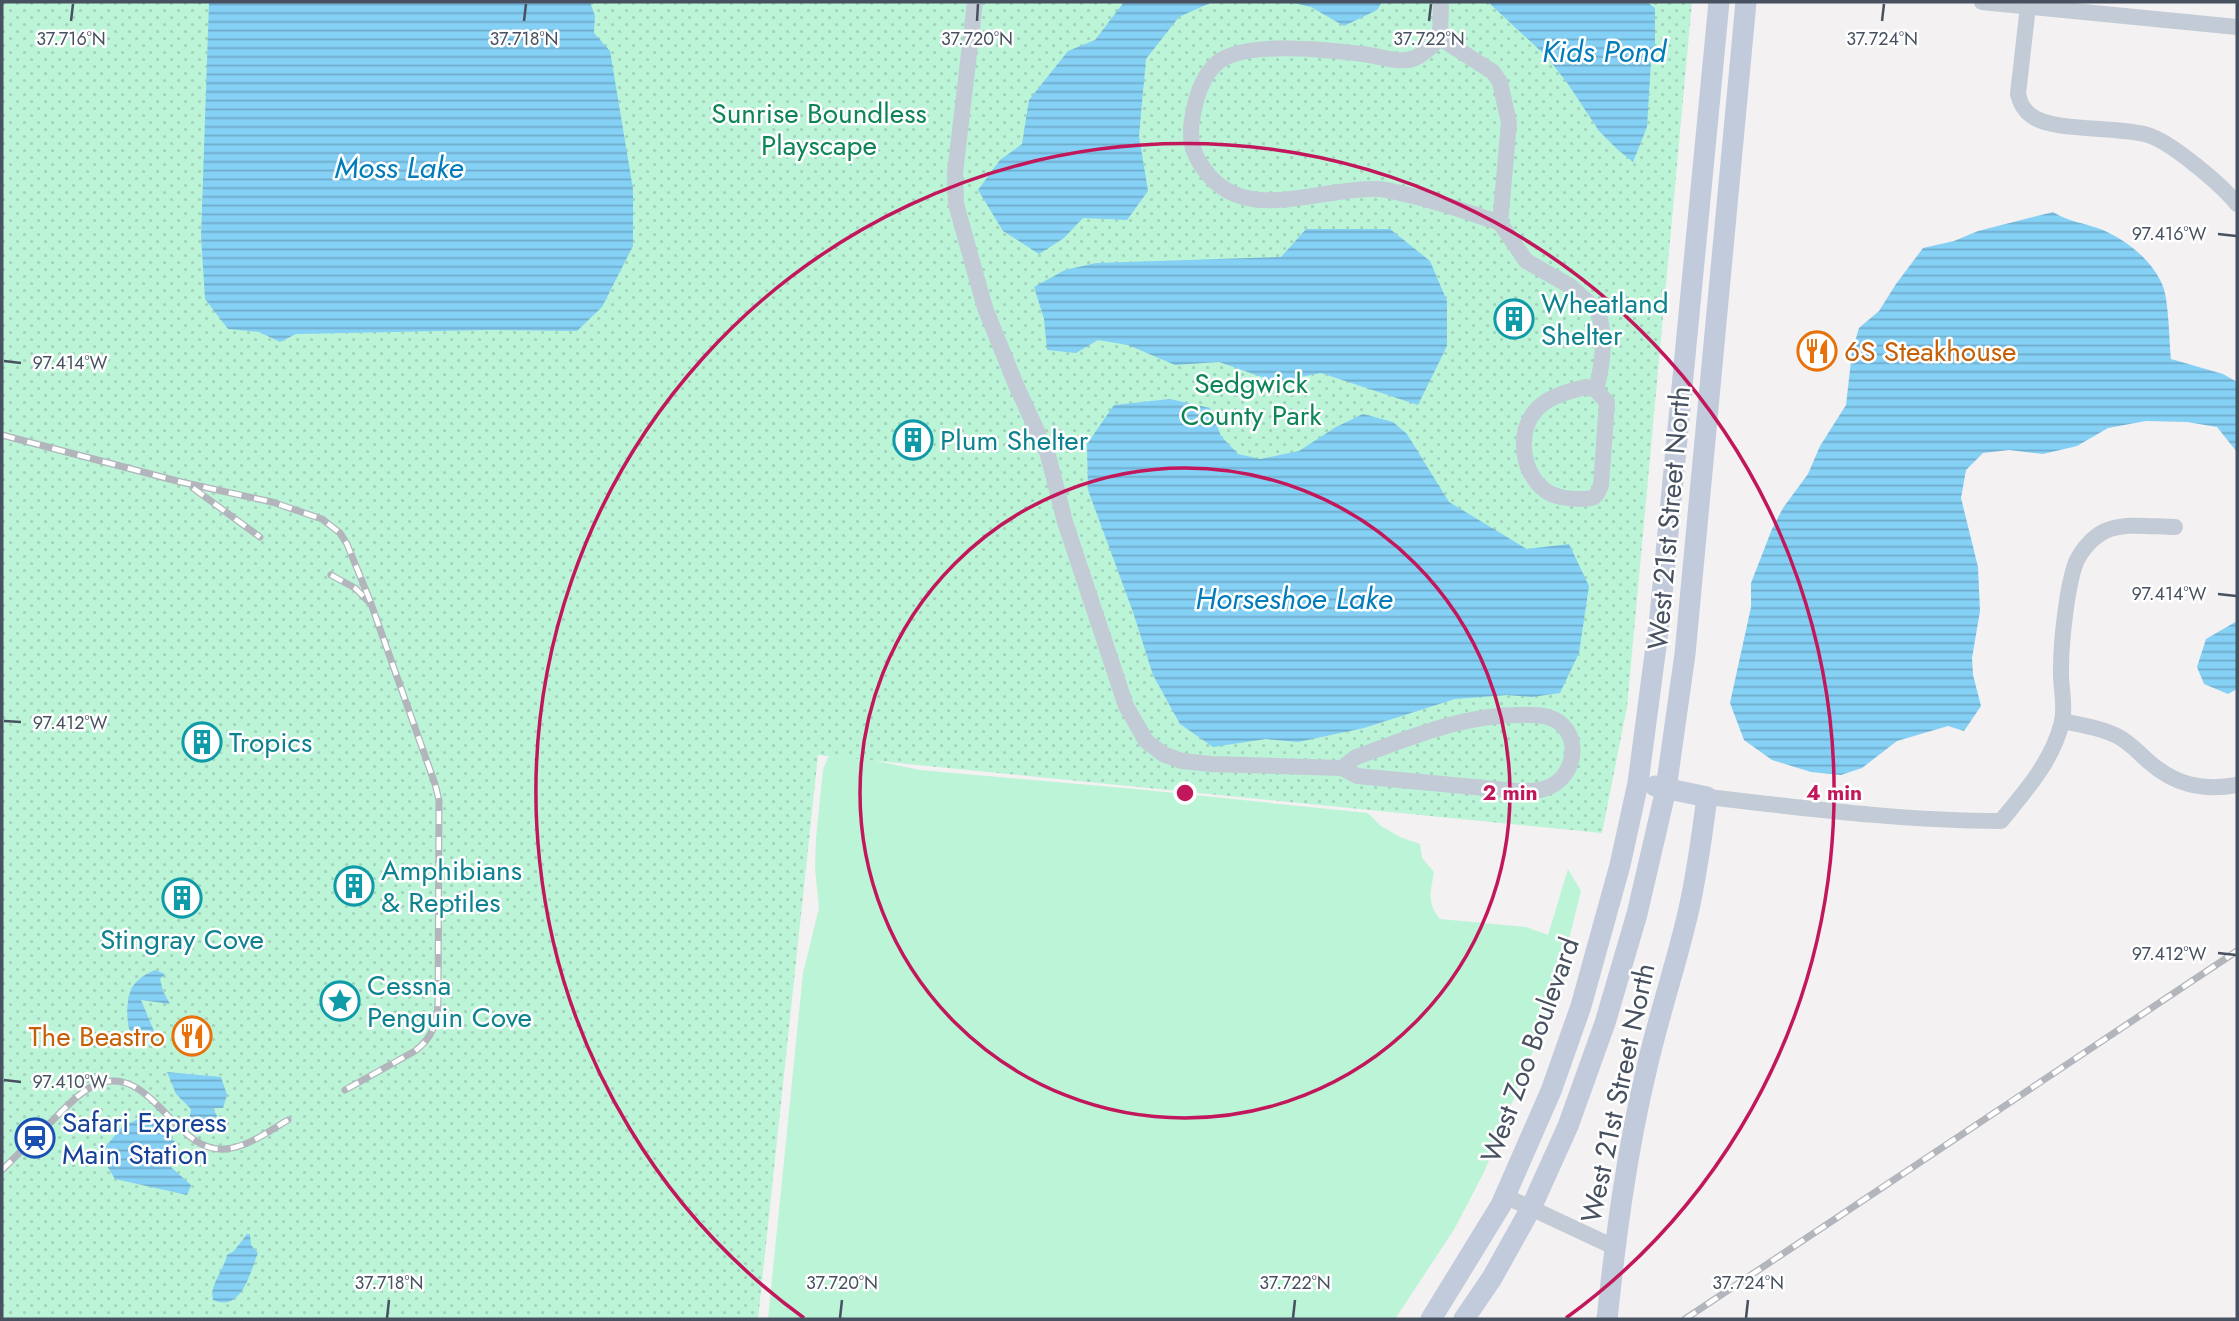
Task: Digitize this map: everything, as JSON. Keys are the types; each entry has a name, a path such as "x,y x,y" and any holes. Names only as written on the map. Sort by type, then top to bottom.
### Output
{"main road":[{"name":"West 21st Street North","path":"1638,783 1660,616 1719,2"},
{"name":"West 21st Street North","path":"1667,789 1685,654 1746,2"},
{"path":"1638,783 1707,797"},
{"name":"West Zoo Boulevard","path":"1432,1319 1505,1196 1551,1091 1581,1006 1607,916 1638,783"},
{"name":"West Zoo Boulevard","path":"1464,1319 1492,1278 1531,1208 1568,1126 1605,1023 1637,914 1667,789"},
{"name":"West 21st Street North","path":"1607,1319 1614,1247 1646,1069 1688,914 1700,855 1707,797"}],"street":[{"path":"975,2 955,173 956,204 985,308 1048,455 1065,522 1126,706 1146,741 1163,754 1182,761 1342,768 1357,776 1531,791 1550,787 1560,780 1571,765 1572,740 1560,722 1550,717 1505,715 1460,721 1356,757 1342,768"},
{"path":"1441,2 1440,38 1415,58 1402,60 1303,49 1252,50 1234,53 1217,63 1203,82 1195,103 1190,139 1195,157 1219,186 1235,196 1251,200 1269,201 1380,189 1428,199 1500,223 1527,261 1570,286 1598,311 1603,344 1602,366 1596,390"},
{"path":"1982,2 2237,27"},
{"path":"2028,6 2018,94 2021,105 2033,117 2049,123 2127,132 2164,141 2225,189 2237,204"},
{"path":"1440,38 1493,72 1500,82 1509,123 1500,223"},
{"path":"1586,387 1596,390 1607,402 1601,485 1598,494 1592,499 1561,498 1546,491 1529,471 1523,444 1525,431 1529,420 1548,400 1586,387"},
{"path":"1707,797 1824,810 1967,821 2001,821 2040,773 2051,753 2062,721 2064,705 2061,664 2066,619 2077,560 2084,548 2106,531 2121,527 2175,527"},
{"path":"2062,721 2109,732 2121,738 2161,772 2176,781 2208,788 2237,785"},
{"path":"1505,1196 1614,1247"}],"green space":[{"path":"2,2 1692,2 1627,707 1602,833 818,755 758,1319 2,1319"},
{"path":"837,753 920,770 1368,813 1381,826 1420,844 1422,858 1434,872 1431,902 1440,919 1526,927 1548,935 1568,869 1581,891 1562,967 1536,1043 1485,1170 1455,1228 1395,1319 768,1319 803,973 819,908 815,868 823,770 828,757"}],"water":[{"name":"Moss Lake","path":"209,2 590,2 595,16 594,33 610,51 633,189 633,246 602,307 577,331 296,334 280,342 259,332 228,329 205,299 201,236"},
{"path":"1124,2 1212,2 1179,17 1146,59 1139,136 1148,191 1127,220 1083,218 1064,238 1039,254 1003,231 978,190 1000,160 1022,144 1029,100 1068,51 1095,40"},
{"path":"1289,2 1382,2 1377,10 1344,26 1311,7"},
{"name":"Kids Pond","path":"1488,2 1647,2 1655,8 1655,45 1651,62 1647,127 1633,162 1599,131 1547,57"},
{"path":"2053,212 2112,234 2129,245 2152,267 2164,291 2171,359 2223,374 2237,382 2237,452 2217,427 2187,422 2146,421 2108,428 2077,446 2043,454 2009,450 1983,453 1966,470 1961,498 1978,567 1980,611 1972,658 1973,675 1981,706 1964,731 1948,726 1897,741 1862,768 1841,775 1811,772 1772,760 1744,740 1730,703 1751,607 1751,583 1783,508 1808,474 1820,446 1846,405 1852,352 1859,328 1879,311 1923,248"},
{"path":"1306,229 1390,229 1430,261 1447,301 1447,346 1418,405 1321,373 1276,382 1219,362 1175,365 1128,345 1098,340 1076,353 1047,350 1044,319 1034,287 1065,270 1096,263 1281,257"},
{"name":"Horseshoe Lake","path":"1170,399 1210,408 1221,436 1238,454 1260,459 1299,451 1336,427 1363,414 1393,422 1407,434 1449,502 1527,549 1569,544 1589,586 1579,653 1560,693 1532,697 1507,695 1455,699 1364,728 1298,742 1266,739 1213,747 1180,724 1153,675 1088,490 1087,444 1114,405"},
{"path":"2237,621 2237,689 2228,694 2204,684 2197,667 2206,639"},
{"path":"155,970 165,974 160,979 170,1004 141,1000 154,1031 148,1040 142,1036 138,1041 141,1045 139,1046 129,1028 128,998 137,982"},
{"path":"167,1072 221,1077 227,1095 223,1108 213,1108 217,1116 209,1128 193,1127 189,1121 191,1109 176,1094"},
{"path":"151,1112 156,1117 154,1126 157,1132 175,1141 166,1153 164,1161 191,1185 187,1195 115,1179 104,1161 103,1150 121,1128"},
{"path":"247,1234 250,1234 251,1245 258,1253 248,1280 238,1296 231,1301 213,1300 213,1289 227,1255 234,1251"}],"railway":[{"path":"2,435 181,482 272,502 322,519 340,533 347,544 369,598 439,800 438,1003 435,1024 426,1041 415,1051 345,1090"},
{"path":"193,488 260,537"},
{"path":"331,575 355,588 368,601"},
{"path":"1685,1319 2237,951"},
{"path":"2,1170 78,1096 93,1086 113,1081 130,1085 146,1095 191,1137 207,1147 234,1148 258,1138 288,1120"}],"place":[{"name":"Wheatland Shelter","path":"1514,319"},
{"name":"6S Steakhouse","path":"1817,351"},
{"name":"Plum Shelter","path":"913,440"},
{"name":"Tropics","path":"202,742"},
{"name":"Amphibians & Reptiles","path":"354,886"},
{"name":"Stingray Cove","path":"182,898"},
{"name":"Cessna Penguin Cove","path":"340,1001"},
{"name":"The Beastro","path":"192,1036"},
{"name":"Safari Express Main Station","path":"35,1138"}],"park label":[{"name":"Sunrise Boundless Playscape","path":"819,129"},
{"name":"Sedgwick County Park","path":"1251,399"}]}
